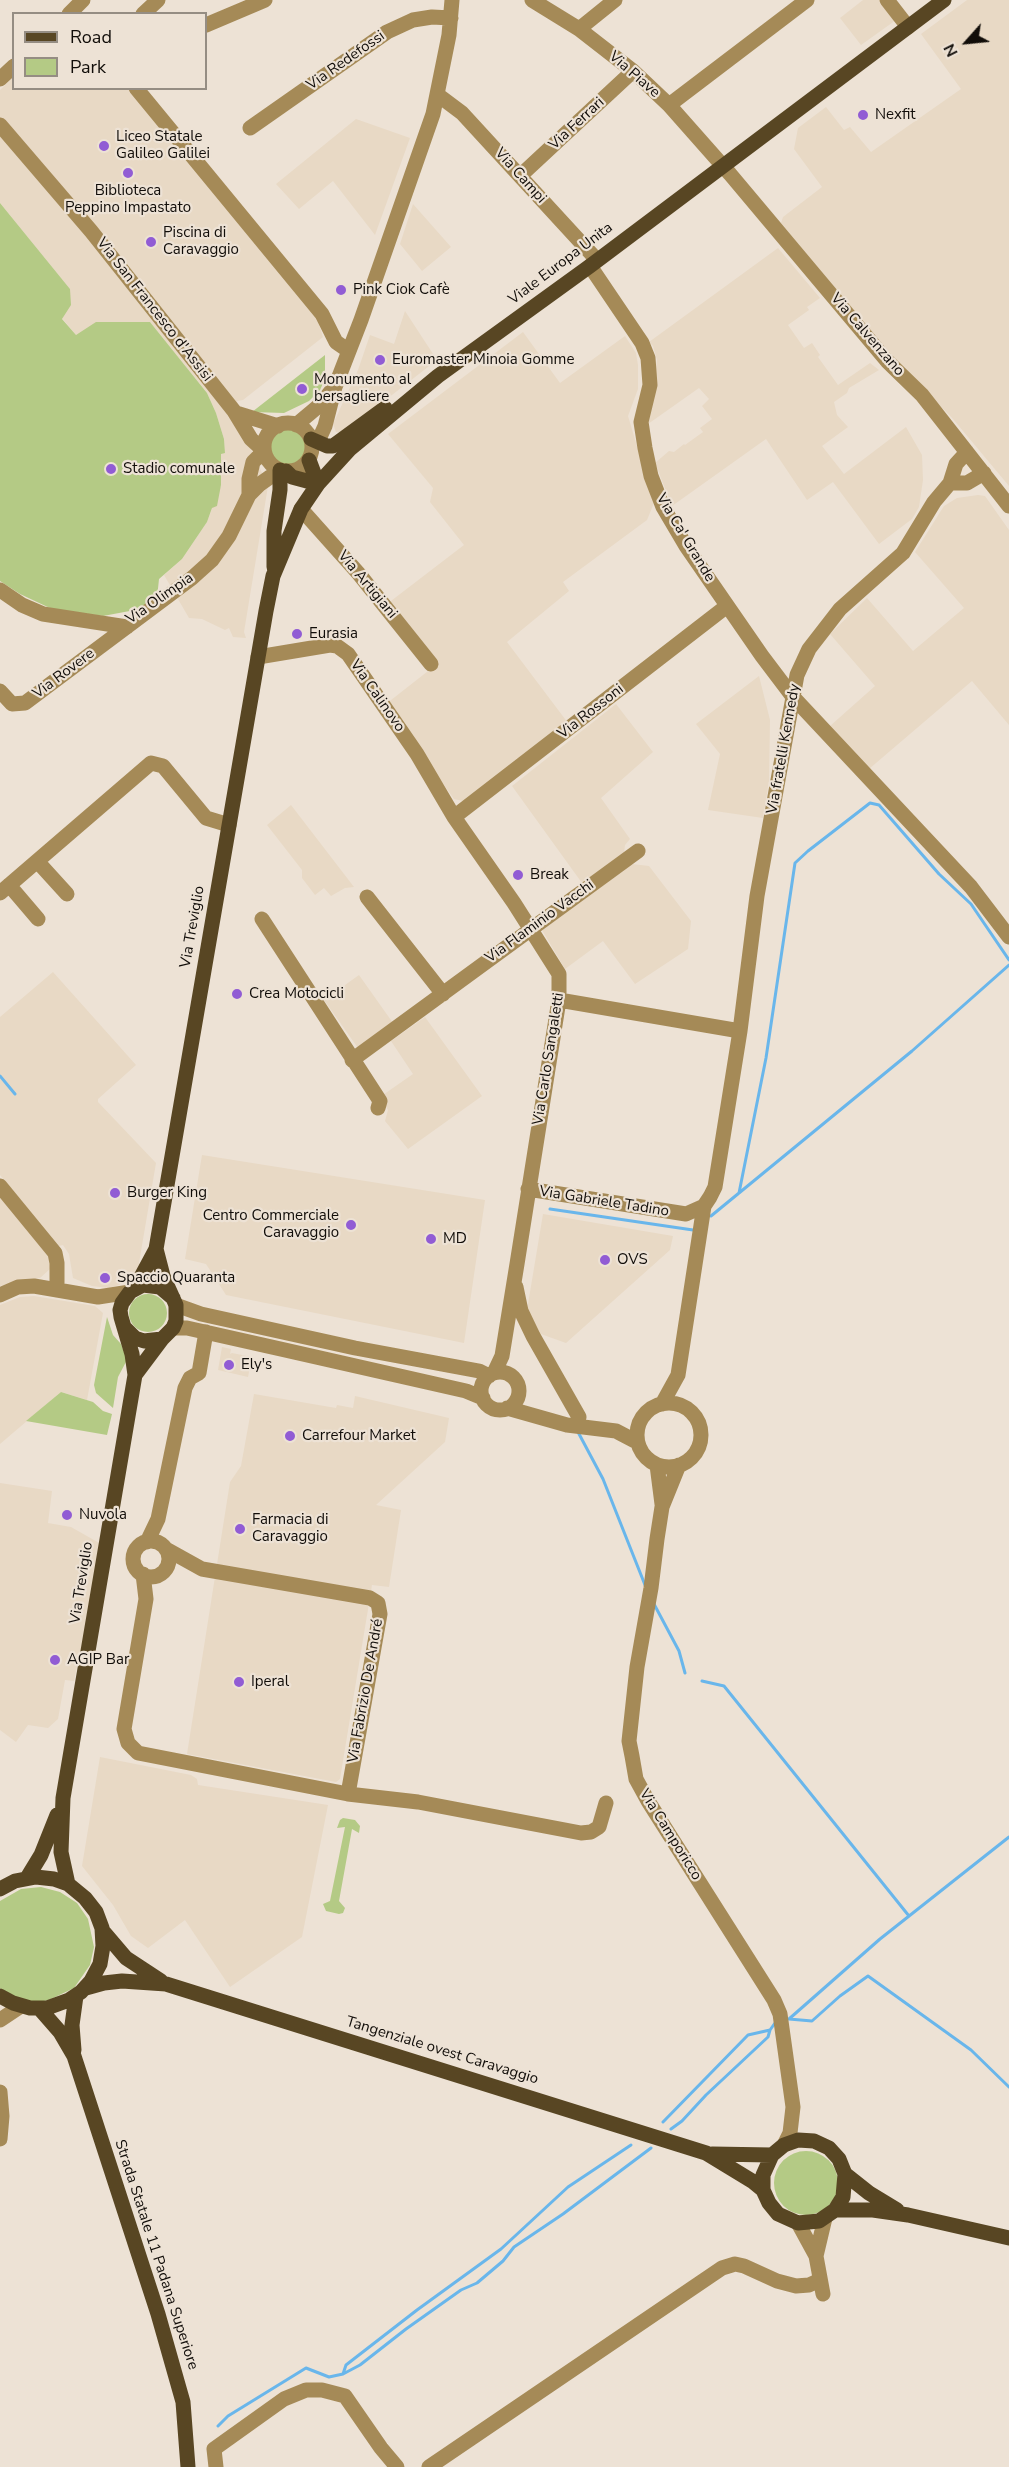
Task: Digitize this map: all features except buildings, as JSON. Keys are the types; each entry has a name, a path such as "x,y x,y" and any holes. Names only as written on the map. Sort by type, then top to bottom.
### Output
{"main road":[{"name":"Viale Europa Unita","path":"266,611 273,576 301,509 318,484 350,448 438,376 944,0"},
{"path":"273,576 274,531 283,471 292,477 318,484 315,444 330,447 336,445 416,384 438,376"},
{"name":"Via Treviglio","path":"156,1249 266,611"},
{"path":"135,1375 132,1354 122,1321 122,1304 156,1249"},
{"path":"135,1375 168,1333 177,1313 156,1249"},
{"path":"132,1290 152,1285 168,1292 175,1302"},
{"path":"122,1321 135,1338 144,1341 168,1333"},
{"name":"Via Treviglio","path":"68,1884 61,1852 63,1798 135,1375"},
{"name":"Via Treviglio","path":"21,1880 41,1855 63,1798"},
{"path":"0,1875 21,1880 45,1878 68,1884"},
{"path":"0,1889 21,1880"},
{"name":"Tangenziale ovest Caravaggio","path":"68,1884 91,1905 102,1928 126,1958 166,1984"},
{"path":"81,1992 96,1973 102,1955 102,1928"},
{"name":"Tangenziale ovest Caravaggio","path":"39,2008 62,2004 81,1992 104,1983 122,1981 166,1984 706,2153 763,2190 769,2203 778,2214 798,2223"},
{"name":"Strada Statale 11 Padana Superiore","path":"74,2056 72,2025 81,1992"},
{"path":"0,1996 21,2006 39,2008"},
{"name":"Strada Statale 11 Padana Superiore","path":"39,2008 60,2032 74,2056 176,2373 186,2422 188,2467"},
{"name":"Tangenziale ovest Caravaggio","path":"706,2153 778,2150 798,2140 814,2141"},
{"path":"814,2141 835,2153 845,2174 869,2193 908,2215"},
{"path":"763,2190 763,2175 778,2150"},
{"path":"830,2214 843,2197 845,2174"},
{"path":"798,2223 813,2222 830,2214 873,2210 908,2215 1009,2238"}],"street":[{"path":"72,12 83,0"},
{"path":"145,12 158,0"},
{"path":"207,24 265,0"},
{"path":"278,426 266,438 264,451 272,465 283,471 297,470 315,444 335,387 343,346 438,95 453,0"},
{"name":"Via Piave","path":"532,0 579,29 633,71 669,105 723,165"},
{"path":"579,29 615,0"},
{"path":"669,105 807,0"},
{"path":"887,0 908,27"},
{"name":"Via Redefossi","path":"250,128 387,32 412,20 432,17 451,18"},
{"path":"0,79 12,68"},
{"name":"Via Ferrari","path":"520,176 633,71"},
{"path":"138,90 322,314 343,346"},
{"name":"Via Campi","path":"438,95 462,113 520,176 593,263"},
{"name":"Via San Francesco d'Assisi","path":"0,125 96,238 236,414 251,438 264,451"},
{"name":"Via Calvenzano","path":"723,165 887,361 922,395 1009,506"},
{"name":"Via Ca' Grande","path":"593,263 642,343 648,358 650,385 641,422 651,476 663,507 727,606 793,697 971,887 1009,937"},
{"path":"236,414 278,426 296,424 321,404 335,387"},
{"path":"296,424 307,432 315,444"},
{"name":"Via Olimpia","path":"249,495 249,479 253,462 264,451"},
{"name":"Via fratelli Kennedy","path":"740,1031 757,896 797,675 809,649 840,609 903,553 934,502 950,483 956,464 967,452"},
{"name":"Via Olimpia","path":"0,590 22,605 43,614 127,627 212,560 228,536 249,495 260,484 283,471"},
{"path":"950,483 967,483 984,473"},
{"name":"Via Artigiani","path":"301,509 359,574 431,664"},
{"name":"Via Rossoni","path":"454,817 727,606"},
{"name":"Via Rovere","path":"0,692 12,704 25,703 127,627"},
{"name":"Via Calinovo","path":"258,657 330,645 343,650 417,754 454,817"},
{"path":"38,918 4,889 151,763 163,766 206,818 229,825"},
{"name":"Via Carlo Sangaletti","path":"454,817 531,928 556,967 561,982 528,1189"},
{"name":"Via Flaminio Vacchi","path":"352,1060 638,851"},
{"path":"37,861 67,894"},
{"path":"367,897 443,994"},
{"path":"262,919 380,1101 378,1108"},
{"path":"559,1000 740,1031 715,1187 704,1206 678,1375 662,1404"},
{"path":"0,1186 56,1256 57,1290"},
{"name":"Via Gabriele Tadino","path":"492,1375 502,1356 528,1189 686,1214 704,1206"},
{"path":"514,1281 522,1311 533,1336 579,1417"},
{"path":"0,1294 18,1287 34,1286 98,1297 132,1290"},
{"path":"98,1297 122,1321"},
{"path":"175,1302 201,1314 492,1375"},
{"path":"168,1333 187,1328 466,1391 483,1398"},
{"path":"146,1599 169,1558 158,1545 158,1519 185,1388 190,1378 199,1373 206,1332"},
{"path":"351,1365 355,1348"},
{"path":"502,1356 510,1375 517,1383 518,1396 507,1408"},
{"path":"510,1375 501,1372 492,1375 482,1388 483,1398 494,1409 507,1408 543,1420 616,1431 638,1442"},
{"path":"678,1375 687,1409"},
{"path":"518,1396 543,1420"},
{"path":"662,1404 677,1404 687,1409 698,1422 700,1441 693,1456 679,1465 666,1467 657,1465 643,1454 638,1442 639,1424 645,1413 662,1404"},
{"path":"616,1431 639,1424"},
{"name":"Via Camporicco","path":"657,1465 662,1507"},
{"name":"Via Camporicco","path":"679,1465 662,1507 637,1666 629,1741 636,1779 774,2000 780,2014 793,2107 799,2122 814,2141"},
{"path":"158,1545 138,1547 134,1556 135,1566 143,1574 150,1577 190,1562"},
{"name":"Via Fabrizio De André","path":"158,1545 202,1569 370,1598 378,1603 380,1614 348,1794"},
{"path":"143,1574 146,1599 124,1729 132,1749 138,1753 348,1794 418,1802 581,1833 591,1832 599,1827 606,1803"},
{"path":"0,2020 21,2006"},
{"path":"0,2092 2,2116 0,2139"},
{"name":"Via Camporicco","path":"778,2150 790,2133 793,2107"},
{"path":"816,2256 830,2214"},
{"path":"429,2467 726,2266 735,2264 748,2267 790,2285 821,2287 816,2256 798,2223"},
{"path":"216,2467 214,2449 284,2399 306,2390 322,2390 345,2396 397,2467"}],"shaded area":[{"path":"863,0 880,0 896,20 861,45 840,18"},
{"path":"967,0 1009,0 1009,486 953,419 892,357 781,223 783,217 822,187 794,149 798,128 826,107 844,130 850,127 871,152 961,89 921,34"},
{"path":"12,78 12,90 129,90 316,315 323,337 243,400 237,401 251,449 268,486 244,632 246,638 233,637 229,628 225,630 202,619 189,618 164,575 182,559 207,522 221,485 221,453 225,453 224,439 216,413 207,393 150,322 76,335 62,318 70,289 0,203 0,90"},
{"path":"356,119 410,138 375,235 333,181 299,209 276,184"},
{"path":"413,204 451,247 422,271 400,244"},
{"path":"778,248 820,298 807,307 809,310 788,325 804,348 812,343 820,355 818,357 838,385 870,363 879,370 849,388 847,393 834,402 837,415 848,427 822,446 844,474 906,427 922,455 923,480 919,507 912,519 879,544 833,482 807,500 766,439 672,506 655,463 669,451 674,452 703,432 700,428 712,419 702,406 709,399 699,388 648,424 657,360 653,346 649,342"},
{"path":"405,311 437,360 343,433 336,432 333,424 358,370 370,335 394,344"},
{"path":"523,332 560,383 625,336 636,353 638,365 638,389 628,416 654,503 647,520 563,582 569,591 507,642 568,723 463,801 454,799 386,704 437,664 387,604 464,545 430,502 433,488 388,434"},
{"path":"985,496 1009,530 1009,725 972,681 869,769 830,726 875,686 830,634 867,598 913,651 964,608 915,552 944,506 957,498"},
{"path":"759,676 770,720 769,781 763,818 708,810 720,754 696,724"},
{"path":"616,704 653,752 601,798 630,839 625,845 624,853 582,883 512,786"},
{"path":"291,805 354,887 345,888 331,896 324,888 315,895 302,878 302,870 267,825"},
{"path":"632,864 649,866 691,921 688,949 635,984 603,941 565,969 542,930"},
{"path":"53,972 136,1065 98,1099 98,1102 156,1163 139,1263 141,1266 134,1275 119,1285 109,1288 92,1286 73,1278 69,1254 63,1245 59,1246 0,1175 0,1017"},
{"path":"359,975 393,1023 358,1048 324,1000"},
{"path":"425,1017 482,1096 408,1149 385,1121 388,1110 380,1097 413,1074 391,1041"},
{"path":"202,1155 485,1200 464,1343 226,1295 206,1264 185,1259"},
{"path":"0,1197 47,1252 50,1269 40,1278 0,1286"},
{"path":"543,1214 673,1236 670,1250 566,1343 538,1333 527,1310"},
{"path":"34,1296 95,1306 103,1313 87,1400 61,1392 0,1444 0,1305 20,1297"},
{"path":"222,1347 231,1349 230,1354 252,1357 248,1377 218,1370"},
{"path":"254,1394 336,1408 337,1405 353,1408 355,1396 449,1418 445,1442 376,1505 401,1510 389,1587 372,1585 340,1779 336,1782 187,1754 230,1482 241,1466"},
{"path":"0,1483 52,1491 48,1523 71,1527 101,1544 95,1584 74,1681 65,1680 58,1719 48,1728 28,1725 16,1742 0,1730"},
{"path":"100,1757 191,1775 197,1779 198,1785 328,1805 302,1937 230,1987 185,1920 148,1948 131,1936 113,1905 82,1866"}],"green space":[{"name":"Stadio comunale","path":"0,203 70,289 71,305 62,319 76,335 96,322 150,322 207,393 216,413 224,439 225,453 221,454 221,485 217,506 212,508 207,522 182,559 159,579 157,598 135,610 103,616 52,609 20,594 0,581"},
{"path":"325,355 325,379 320,390 309,401 284,413 252,412"},
{"path":"288,428 302,433 307,447 302,461 288,466 274,461 269,447 274,433"},
{"path":"148,1294 161,1300 167,1313 161,1326 148,1332 135,1326 129,1313 135,1300"},
{"path":"107,1317 113,1335 121,1344 127,1360 118,1377 113,1408 96,1393 94,1385"},
{"path":"61,1392 93,1402 103,1411 112,1414 107,1435 26,1421"},
{"path":"343,1818 355,1820 360,1826 359,1833 352,1829 339,1901 345,1908 343,1913 339,1914 326,1911 323,1904 330,1901 345,1827 337,1828"},
{"path":"41,1887 60,1892 77,1903 88,1919 94,1947 90,1965 74,1988 49,2000 38,2002 9,1994 0,1988 0,1901 21,1889"},
{"path":"806,2151 818,2153 829,2160 836,2171 838,2183 836,2195 829,2206 818,2213 806,2215 794,2213 783,2206 776,2195 774,2183 776,2171 783,2160 794,2153"}],"waterway":[{"path":"739,1193 766,1058 795,863 808,851 870,803 879,805 939,874 971,904 1009,960"},
{"path":"711,1216 912,1051 1009,965"},
{"path":"0,1076 15,1094"},
{"path":"550,1209 693,1230"},
{"path":"578,1432 603,1479 645,1585"},
{"path":"654,1604 679,1651 685,1673"},
{"path":"702,1681 724,1686 909,1916"},
{"path":"789,2019 880,1939 1009,1837"},
{"path":"789,2019 812,2021 840,1996 868,1976 971,2050 1009,2087"},
{"path":"663,2122 748,2035 770,2030 775,2023"},
{"path":"671,2129 768,2037 770,2030"},
{"path":"218,2426 228,2416 306,2368 329,2377 343,2374 346,2365 501,2249 568,2187 631,2145"},
{"path":"343,2374 360,2365 461,2290 477,2283 503,2261 514,2247 563,2214 651,2148"}],"place":[{"name":"Nexfit","path":"863,115"},
{"name":"Liceo Statale Galileo Galilei","path":"104,146"},
{"name":"Biblioteca Peppino Impastato","path":"128,173"},
{"name":"Piscina di Caravaggio","path":"151,242"},
{"name":"Pink Ciok Cafè","path":"341,290"},
{"name":"Euromaster Minoia Gomme","path":"380,360"},
{"name":"Monumento al bersagliere","path":"302,389"},
{"name":"Stadio comunale","path":"111,469"},
{"name":"Eurasia","path":"297,634"},
{"name":"Break","path":"518,875"},
{"name":"Crea Motocicli","path":"237,994"},
{"name":"Burger King","path":"115,1193"},
{"name":"Centro Commerciale Caravaggio","path":"351,1225"},
{"name":"MD","path":"431,1239"},
{"name":"OVS","path":"605,1260"},
{"name":"Spaccio Quaranta","path":"105,1278"},
{"name":"Ely's","path":"229,1365"},
{"name":"Carrefour Market","path":"290,1436"},
{"name":"Nuvola","path":"67,1515"},
{"name":"Farmacia di Caravaggio","path":"240,1529"},
{"name":"AGIP Bar","path":"55,1660"},
{"name":"Iperal","path":"239,1682"}]}
